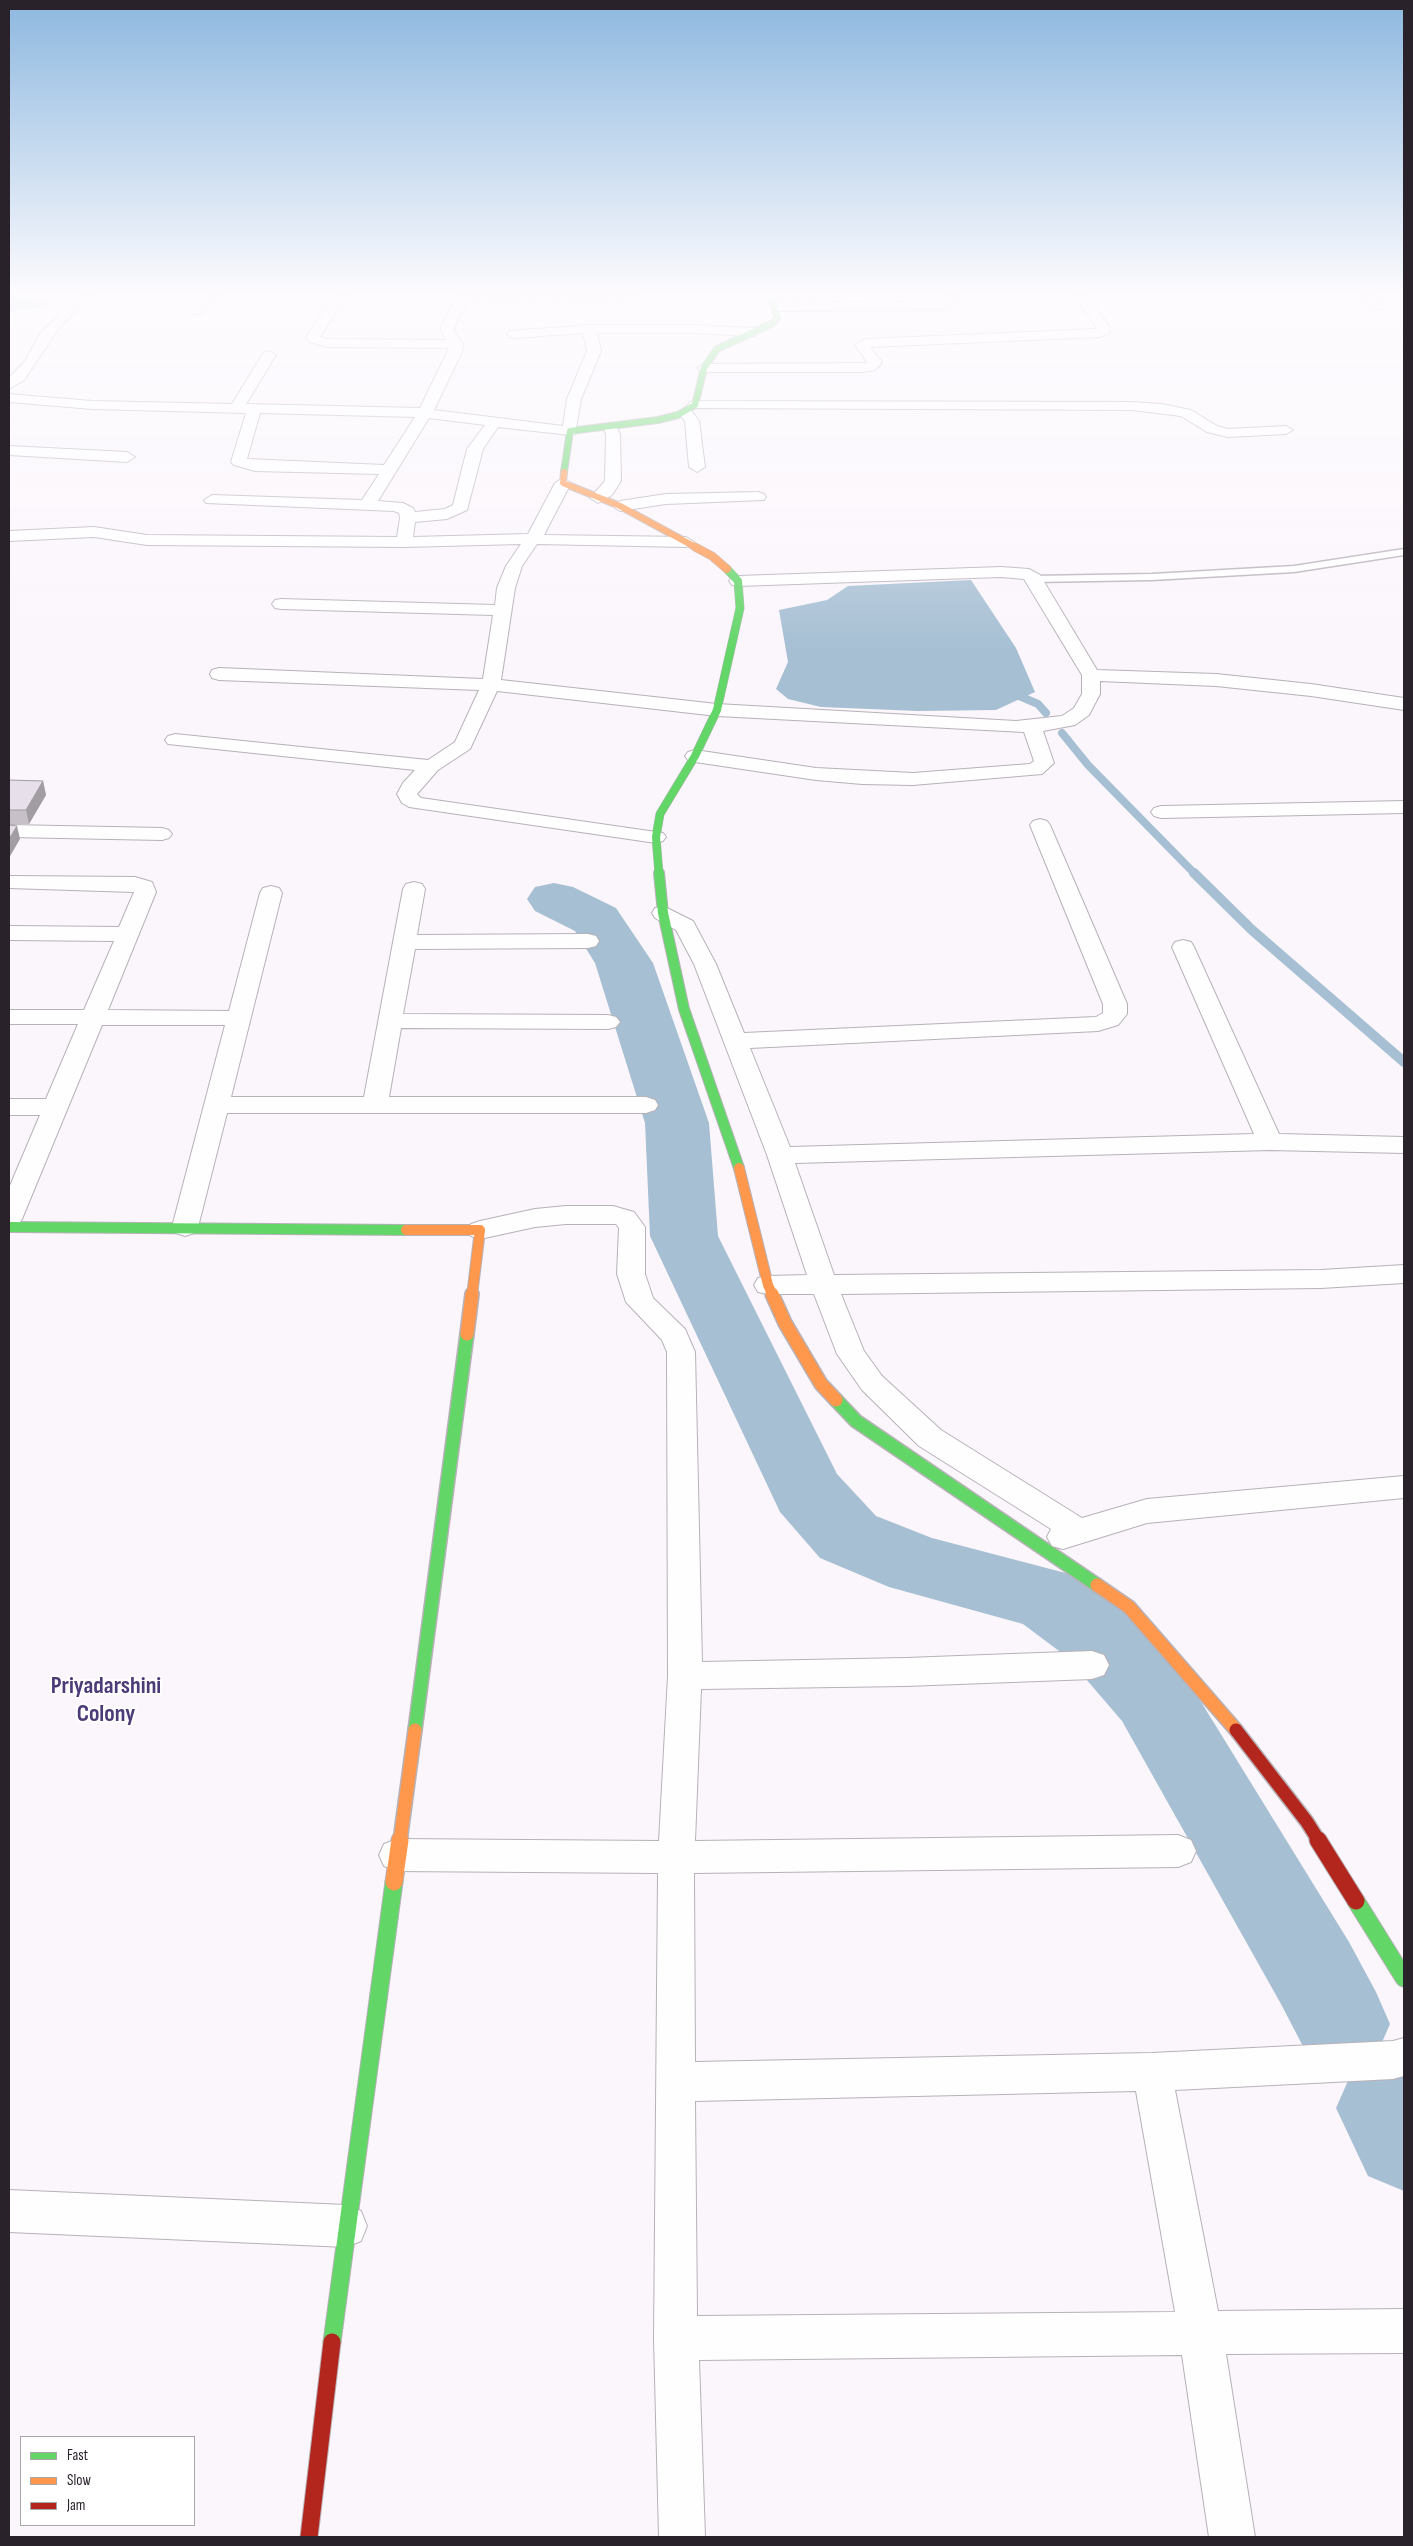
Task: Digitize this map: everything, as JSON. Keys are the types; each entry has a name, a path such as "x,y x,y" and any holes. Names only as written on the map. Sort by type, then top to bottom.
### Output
{"street":[{"path":"253,414 239,462 255,466 387,470"},
{"path":"367,505 387,470 424,414"},
{"path":"431,414 570,430 610,427 658,420 674,414"},
{"path":"570,414 570,430 563,483 542,526 514,566 502,610 491,685 463,745 431,766 410,787 406,794 408,799 416,804 656,837"},
{"path":"691,414 698,467"},
{"path":"1187,414 1212,429 1228,433 1286,430"},
{"path":"408,518 447,514 461,507 475,449 494,422"},
{"path":"598,498 610,487 613,481 613,434 610,427"},
{"path":"9,450 127,457"},
{"path":"271,540 305,467"},
{"path":"563,483 620,506 686,542 724,564 738,581 740,608 717,710 695,756 660,814 656,837 663,913 684,1009 736,1154 768,1285 785,1323 821,1384 856,1421 1129,1607 1212,1700 1307,1822 1404,1978"},
{"path":"620,506 674,499 758,498"},
{"path":"212,500 397,506 407,511 408,518 404,542"},
{"path":"9,536 94,532 147,540 686,542"},
{"path":"219,674 491,685 717,710 1032,726 1068,721 1082,710 1091,694 1092,675 1034,579 1029,574 1016,571 738,581"},
{"path":"281,604 502,610"},
{"path":"1092,675 1226,681 1311,690 1404,704"},
{"path":"695,756 816,774 862,778 914,779 1035,770 1044,763 1032,726"},
{"path":"175,740 431,766"},
{"path":"1162,812 1404,807"},
{"path":"736,1041 1098,1024 1110,1020 1114,1014 1115,1004 1040,825"},
{"path":"9,831 162,834"},
{"path":"9,882 135,884 144,887 144,897 53,1107 9,1218"},
{"path":"375,1105 414,890"},
{"path":"185,1227 218,1105 271,893"},
{"path":"663,913 685,926 692,937 736,1041 780,1155 824,1285 852,1354 872,1383 930,1438 1080,1532"},
{"path":"9,933 128,934"},
{"path":"404,942 588,941"},
{"path":"1183,947 1270,1142"},
{"path":"9,1017 240,1018"},
{"path":"390,1020 608,1022"},
{"path":"218,1105 646,1105"},
{"path":"9,1107 53,1107"},
{"path":"780,1155 1270,1142 1404,1145"},
{"path":"9,1227 480,1230 535,1218 566,1215 613,1215 625,1218 632,1228 631,1274 634,1289 640,1302 674,1336 681,1352 686,1546 685,1676 676,1857 675,2082 676,2338 682,2537"},
{"path":"309,2537 346,2226 430,1622 480,1230"},
{"path":"768,1285 1321,1279 1404,1274"},
{"path":"1038,1546 1115,1519 1147,1512 1404,1487"},
{"path":"685,1676 906,1672 1092,1665"},
{"path":"397,1855 676,1857 1178,1852"},
{"path":"675,2082 1152,2072 1393,2060 1404,2057"},
{"path":"1152,2072 1201,2333 1232,2537"},
{"path":"9,2210 346,2226"},
{"path":"676,2338 1404,2332"}],"lane":[{"path":"1034,579 1152,577 1294,569 1404,552"}],"water":[{"path":"971,580 1016,648 1035,692 996,710 918,711 821,707 788,699 776,689 788,662 779,610 827,600 848,586"}],"building":[{"path":"9,780 43,781 26,810 9,810"},
{"path":"9,825 17,826 9,839"}],"waterway":[{"path":"1017,695 1038,704 1046,713"},
{"path":"1062,733 1088,765 1195,874"},
{"path":"1195,874 1252,930 1404,1062"},
{"path":"554,899 596,920 624,963 677,1123 684,1236 807,1492 848,1537 917,1565 1048,1599 1096,1634 1152,1696 1315,1973 1342,2024"},
{"path":"1386,2108 1404,2141"}],"traffic: fast":[{"path":"564,472 570,431 658,420 680,414"},
{"path":"727,569 738,581 740,608 717,710 695,756 660,814 656,837 663,913 684,1009 739,1168"},
{"path":"9,1227 406,1230"},
{"path":"415,1730 467,1334"},
{"path":"836,1400 856,1421 1097,1585"},
{"path":"332,2342 394,1882"},
{"path":"1356,1901 1404,1978"}],"traffic: slow":[{"path":"564,472 563,483 620,506 712,556 727,569"},
{"path":"739,1168 768,1285 785,1323 821,1384 836,1400"},
{"path":"406,1230 480,1230 467,1334"},
{"path":"1097,1585 1129,1607 1212,1700 1236,1730"},
{"path":"394,1882 415,1730"}],"traffic: jam":[{"path":"1236,1730 1307,1822 1356,1901"},
{"path":"309,2537 332,2342"}],"district":[{"name":"Priyadarshini Colony","path":"106,1701"}]}
